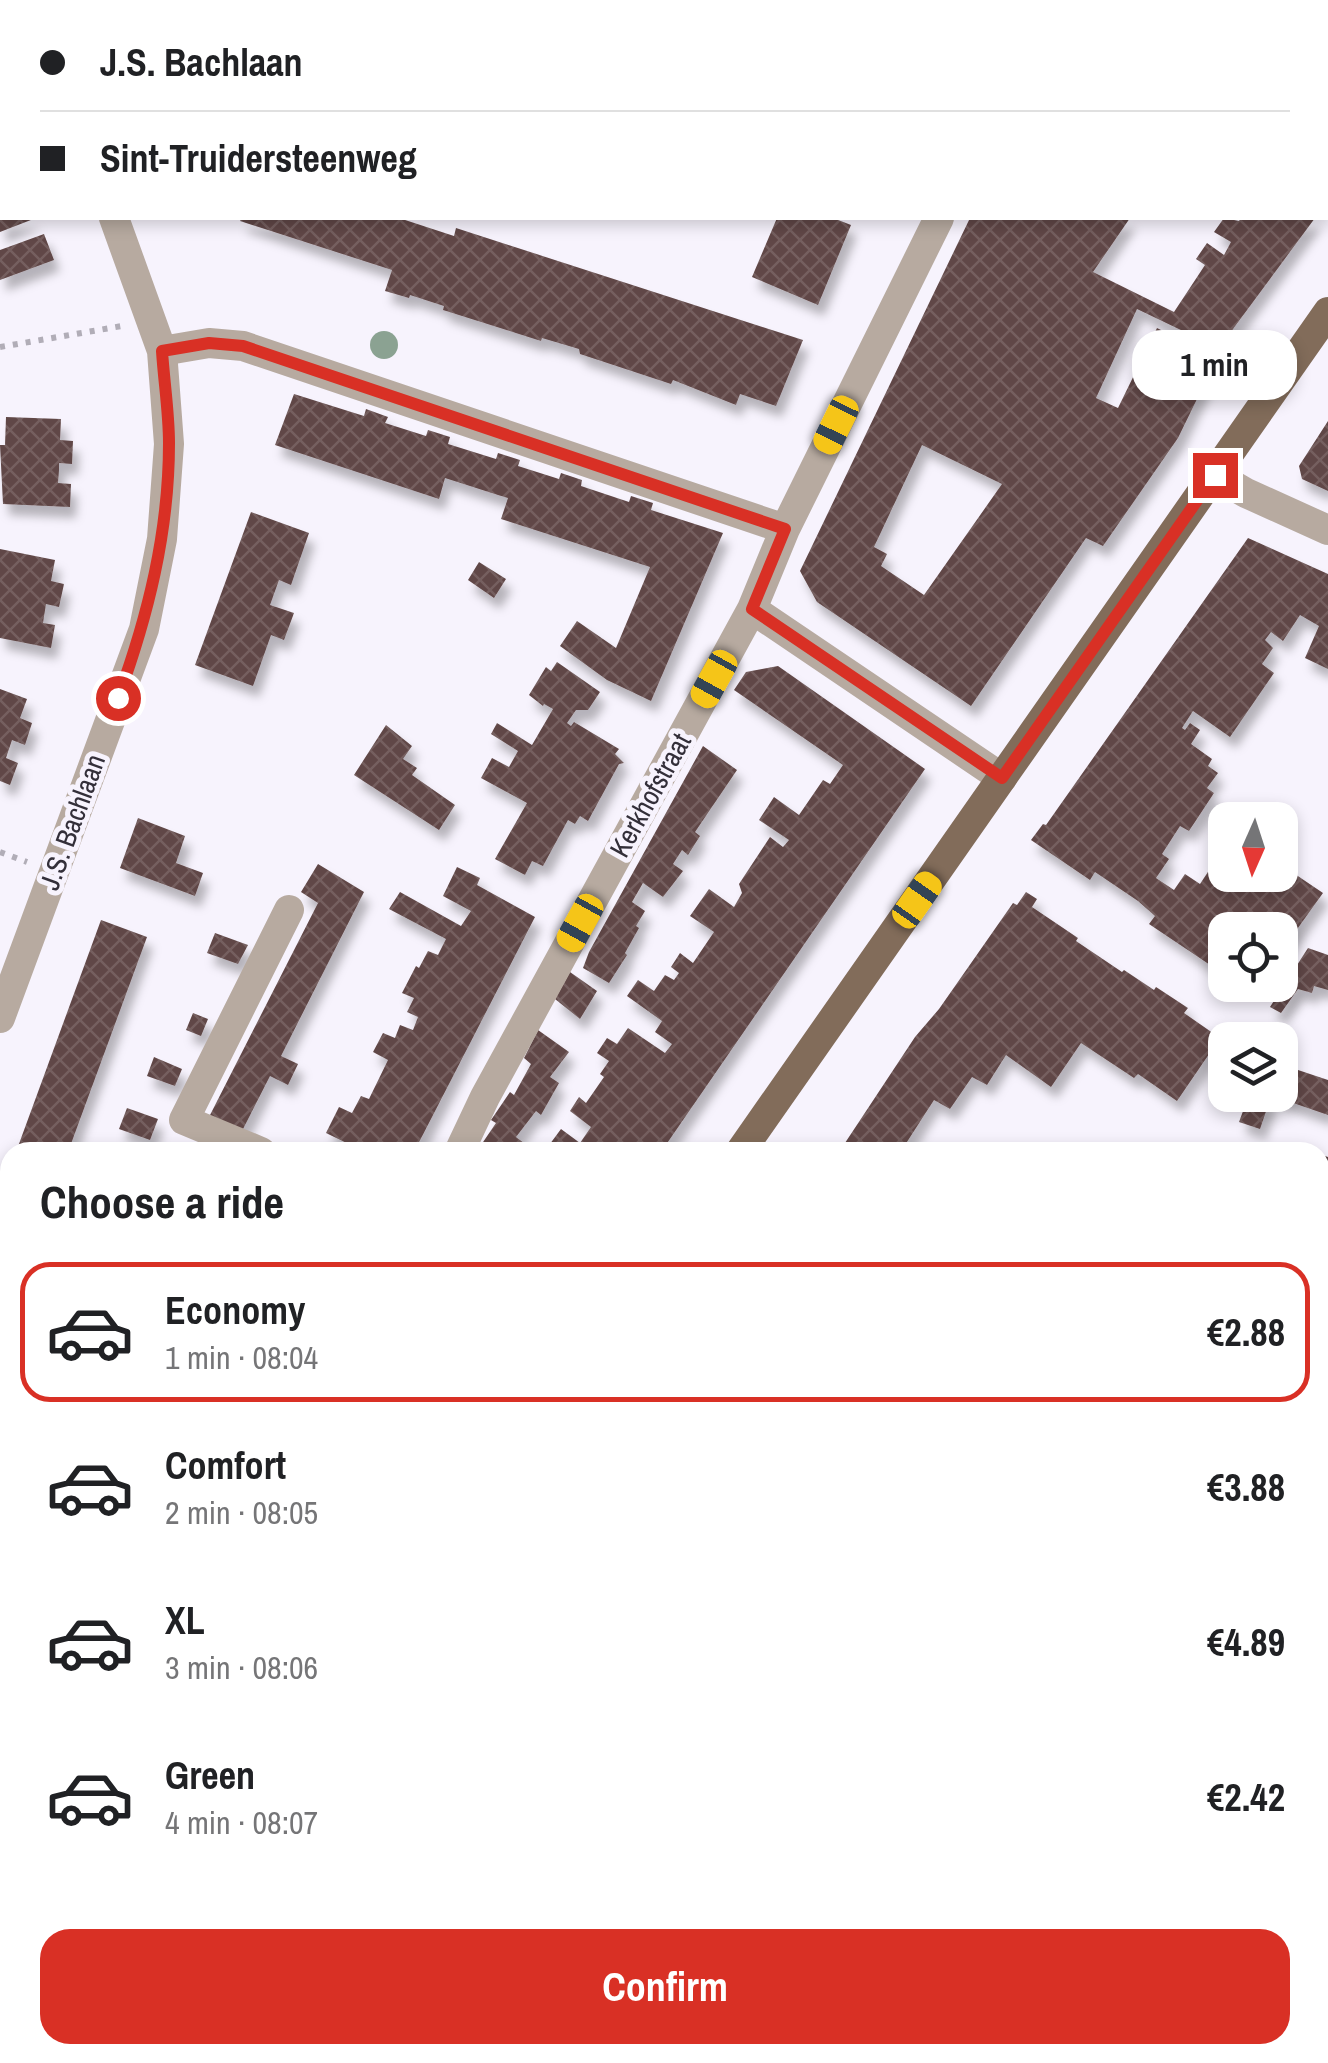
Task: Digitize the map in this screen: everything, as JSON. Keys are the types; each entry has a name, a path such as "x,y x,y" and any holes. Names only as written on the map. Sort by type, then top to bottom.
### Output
{"main road":[{"path":"754,1142 1328,312"}],"street":[{"name":"J.S. Bachlaan","path":"0,1018 144,629 162,539 169,444 162,351 115,220"},
{"name":"Kerkhofstraat","path":"465,1142 485,1097 752,609 785,529 938,220"},
{"path":"162,351 209,343 243,346 785,529"},
{"path":"1215,475 1328,530"},
{"path":"752,609 1002,778"},
{"path":"237,1142 184,1120 289,910"}],"path":[{"path":"0,347 153,320"}],"building":[{"path":"0,220 31,220 0,232"},
{"path":"405,220 454,236 456,228 803,340 776,406 740,394 736,405 673,380 671,384 580,354 579,349 443,310 444,306 410,295 409,298 385,291 392,270 240,221"},
{"path":"776,220 838,220 851,225 818,305 752,277"},
{"path":"969,220 1129,220 1093,272 1174,312 1205,265 1196,259 1207,243 1224,255 1231,242 1214,232 1223,220 1314,220 1216,352 1137,309 1096,398 1118,408 1157,328 1217,358 1178,438 1103,546 1086,538 971,706 817,602 800,571","holes":["922,445 1002,484 924,595 881,566 887,554 874,547"]},
{"path":"44,234 54,260 0,280 0,250"},
{"path":"294,394 364,416 366,409 388,417 385,423 426,436 428,430 450,437 448,444 496,459 498,453 520,460 518,466 559,479 561,473 582,480 581,486 629,502 631,496 653,503 651,510 723,533 651,701 607,680 560,646 577,621 616,648 650,567 501,519 508,498 445,478 439,499 275,445"},
{"path":"6,417 61,419 60,440 73,441 72,464 59,463 58,483 71,484 70,507 3,504 0,445 5,445"},
{"path":"1328,421 1328,491 1302,479 1299,466"},
{"path":"251,512 309,533 291,585 279,580 270,605 294,613 284,640 271,635 253,686 195,665"},
{"path":"1248,538 1328,574 1328,669 1305,658 1319,626 1300,615 1283,641 1271,632 1265,640 1273,648 1262,664 1274,673 1230,737 1193,711 1182,728 1185,730 1190,723 1200,730 1191,744 1212,759 1208,766 1218,773 1207,788 1214,793 1189,831 1180,826 1162,854 1169,859 1156,878 1174,890 1185,874 1200,884 1208,872 1208,892 1298,892 1298,876 1323,893 1298,928 1298,912 1208,912 1208,964 1149,924 1155,916 1138,901 1095,872 1090,880 1031,840 1046,825"},
{"path":"0,549 55,560 51,581 64,584 59,607 46,604 43,623 55,625 51,648 0,638"},
{"path":"479,562 506,579 494,598 468,580"},
{"path":"557,662 600,692 588,710 576,710 567,723 571,726 574,722 619,749 615,754 624,763 619,764 588,821 580,816 575,824 568,820 543,866 532,861 525,875 495,859 527,803 481,778 492,758 509,767 518,751 491,734 497,723 532,745 553,709 529,695 546,667 551,671"},
{"path":"778,666 925,769 668,1142 581,1142 591,1127 570,1111 579,1097 586,1103 604,1077 600,1074 609,1061 597,1053 607,1038 617,1044 628,1028 665,1053 672,1044 655,1032 662,1021 627,996 638,980 654,991 665,975 674,980 679,973 671,967 680,953 693,963 714,932 690,916 709,889 734,907 742,893 739,884 770,837 783,847 789,840 759,820 774,797 799,815 823,780 830,784 843,765 734,690 746,672"},
{"path":"0,689 27,699 20,718 32,723 25,745 12,740 6,758 18,763 10,785 0,781"},
{"path":"386,725 412,746 403,759 417,768 412,775 455,805 439,830 354,775"},
{"path":"703,746 737,770 695,832 700,836 688,855 682,850 673,864 683,871 663,897 643,883 632,902 645,911 627,955 609,983 583,968 589,952"},
{"path":"138,818 185,836 176,863 203,873 195,896 120,868"},
{"path":"318,864 364,892 281,1056 298,1064 288,1085 270,1076 241,1133 209,1117 318,903 301,892"},
{"path":"457,867 480,878 477,885 535,917 419,1142 344,1142 326,1133 339,1107 352,1113 361,1096 369,1099 388,1060 373,1052 383,1033 395,1038 400,1025 413,1030 418,1017 407,1012 414,998 402,993 428,951 438,955 446,939 389,909 400,892 461,926 471,911 443,896"},
{"path":"1026,892 1037,899 1032,907 1078,938 1076,941 1188,1008 1184,1013 1208,1030 1208,1056 1177,1101 1081,1043 1051,1087 1006,1055 987,1085 972,1077 950,1109 934,1100 907,1142 846,1142 915,1037 1013,903 1017,905"},
{"path":"101,920 147,937 72,1142 20,1142"},
{"path":"215,933 248,945 238,964 207,953"},
{"path":"1308,948 1328,955 1328,990 1314,986 1312,993 1298,989 1298,964"},
{"path":"570,972 597,991 580,1019 555,999"},
{"path":"1273,1002 1289,1002 1281,1013 1270,1007"},
{"path":"193,1013 208,1019 201,1036 186,1030"},
{"path":"538,1030 569,1052 550,1077 559,1083 541,1115 536,1111 516,1137 523,1142 483,1142 496,1123 491,1120 510,1092 514,1095 531,1064 524,1058"},
{"path":"154,1057 182,1069 175,1086 147,1076"},
{"path":"1298,1070 1328,1080 1328,1115 1298,1105"},
{"path":"127,1108 158,1119 150,1140 119,1129"},
{"path":"1243,1112 1266,1112 1260,1129 1239,1122"},
{"path":"561,1129 579,1142 551,1142"}],"route":[{"path":"118,698 144,629 162,539 169,444 162,351 209,343 243,346 785,529 752,609 1002,778 1215,475"}]}
